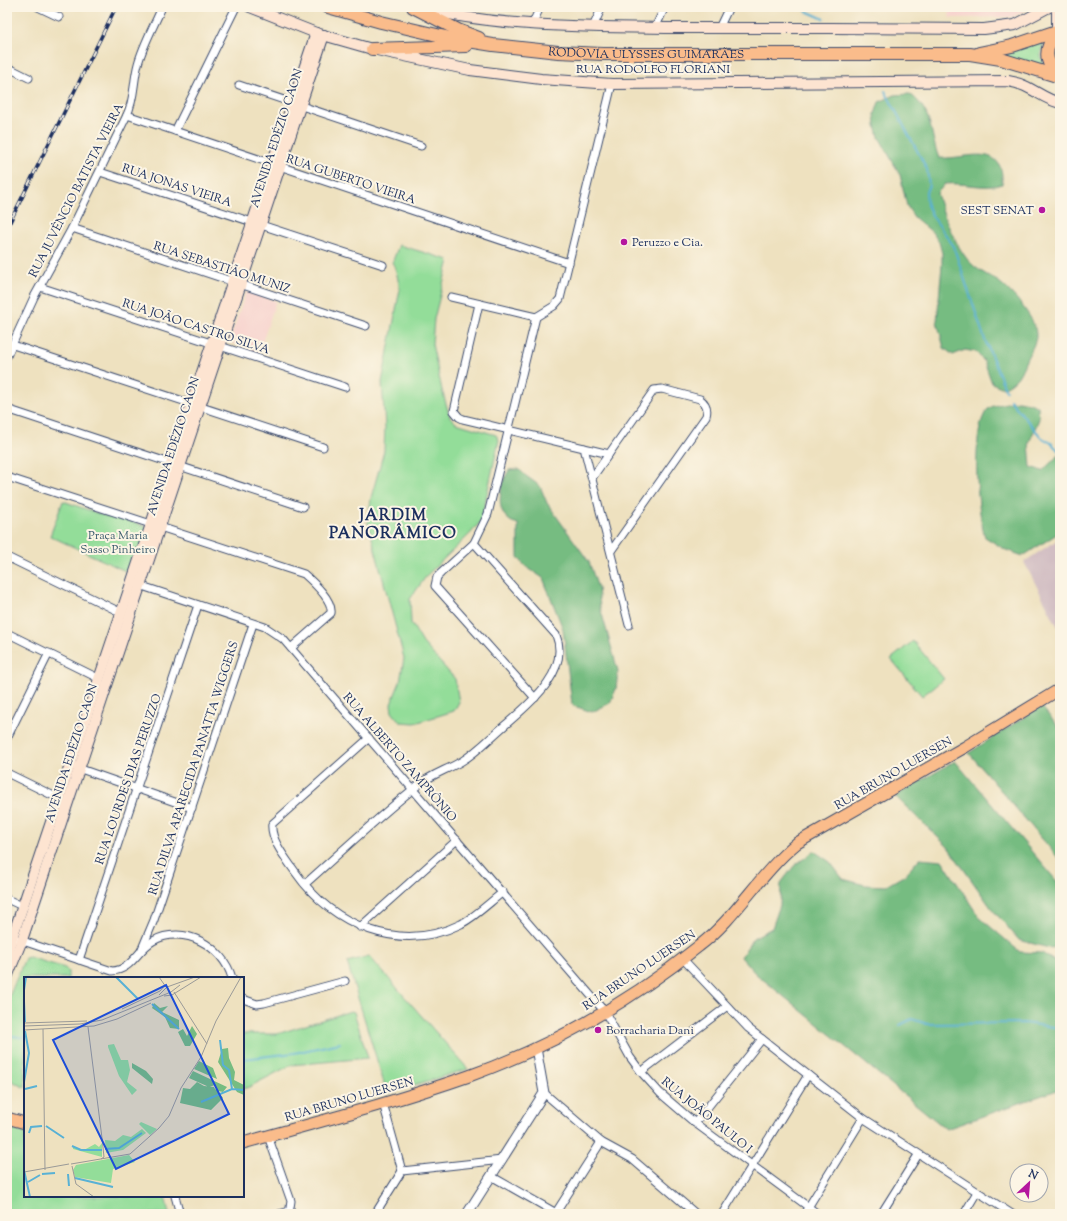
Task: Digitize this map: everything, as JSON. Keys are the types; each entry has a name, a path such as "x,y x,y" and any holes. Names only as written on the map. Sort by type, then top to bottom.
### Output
{"highway":[{"name":"RODOVIA ULYSSES GUIMARÃES","path":"328,7 416,31 493,45 525,49 611,54 970,54 1002,59 1060,76"},
{"path":"414,7 458,30 484,40 525,49"},
{"name":"RODOVIA ULYSSES GUIMARÃES","path":"970,54 1012,46 1059,30"},
{"path":"1059,30 1050,41 1047,50 1048,61 1060,76"},
{"path":"372,49 493,45"}],"main road":[{"name":"RUA RODOLFO FLORIANI","path":"250,7 320,34 372,49 470,70 506,76 612,84 987,80 1019,83 1060,103"},
{"path":"414,7 465,17 533,23 593,27 655,28 998,28 1015,25 1049,7"},
{"path":"1057,7 1059,30"},
{"name":"AVENIDA EDÉZIO CAON","path":"7,977 18,939 75,767 320,34"},
{"name":"AVENIDA EDÉZIO CAON","path":"7,953 18,939 24,907 60,799 75,767 100,679 122,614 136,584"},
{"name":"RUA BRUNO LUERSEN","path":"244,1143 383,1103 470,1076 536,1048 605,1012 683,959 723,924 777,862 797,843 965,747 1060,689"},
{"path":"7,1118 24,1123"}],"street":[{"path":"38,7 59,17"},
{"name":"RUA JUVÊNCIO BATISTA VIEIRA","path":"7,356 40,287 100,172 127,115 133,99 135,76 140,58 162,7"},
{"path":"175,131 236,7"},
{"path":"533,23 540,7"},
{"path":"593,27 602,7"},
{"path":"655,28 665,7"},
{"path":"719,28 729,7"},
{"path":"7,67 29,78"},
{"path":"451,297 536,317 554,306 560,299 612,84"},
{"path":"239,86 421,146"},
{"name":"RUA GUBERTO VIEIRA","path":"127,115 569,263"},
{"name":"RUA JONAS VIEIRA","path":"100,172 383,265"},
{"name":"RUA SEBASTIÃO MUNIZ","path":"72,228 366,326"},
{"name":"RUA JOÃO CASTRO SILVA","path":"40,287 345,387"},
{"path":"479,304 454,411 459,417 608,454"},
{"path":"535,698 438,590 435,582 441,573 474,543 488,514 536,317"},
{"path":"13,345 323,448"},
{"path":"592,478 652,392 656,389 700,399 707,406 706,416 611,551"},
{"path":"7,408 304,507"},
{"path":"584,448 629,625"},
{"path":"7,477 297,571 308,578 331,605 332,613 291,648"},
{"path":"305,884 413,789 427,779 468,756 535,698 545,687 556,663 560,649 558,641 551,629 474,543"},
{"path":"7,557 122,614"},
{"name":"RUA ALBERTO ZAMPRÔNIO","path":"136,584 271,630 283,639 605,1012"},
{"name":"RUA LOURDES DIAS PERUZZO","path":"79,960 198,605"},
{"name":"RUA DILVA APARECIDA PANATTA WIGGERS","path":"142,951 154,920 253,624"},
{"path":"7,633 100,679"},
{"path":"7,738 48,653"},
{"path":"369,738 272,824 273,834 280,848 305,884 330,909 360,927 378,933 397,936 429,934 462,923 502,892"},
{"path":"75,767 192,808"},
{"path":"7,773 60,799"},
{"path":"360,927 457,840"},
{"path":"7,899 24,907"},
{"path":"154,920 159,939"},
{"path":"18,939 104,969 117,970 129,965 148,944 159,939 180,936 190,937 209,945 222,958 232,977"},
{"path":"683,959 726,1007 762,1039 863,1118 918,1155 1012,1214"},
{"path":"244,999 257,1004 264,1003 345,980"},
{"path":"641,1072 726,1007"},
{"name":"RUA JOÃO PAULO I","path":"605,1012 641,1072 660,1093 695,1123 818,1214"},
{"path":"695,1123 762,1039"},
{"path":"536,1048 544,1094 601,1142 632,1159 696,1214"},
{"path":"722,1214 808,1075"},
{"path":"467,1214 544,1094"},
{"path":"375,1214 402,1172 383,1103"},
{"path":"804,1214 863,1118"},
{"path":"268,1136 291,1201 290,1212 279,1214"},
{"path":"491,1176 556,1214 601,1142"},
{"path":"881,1214 918,1155"},
{"path":"402,1172 502,1160"},
{"path":"964,1214 978,1192"},
{"path":"175,1197 180,1214"}],"shaded area":[{"path":"948,7 1032,7 1013,17 950,18"},
{"path":"246,292 276,301 259,352 229,342"},
{"path":"1060,538 1060,631 1024,562"}],"green space":[{"path":"1060,37 1060,71 1050,57"},
{"path":"1048,38 1043,45 1041,53 1042,60 1046,68 1000,56"},
{"path":"910,94 918,101 927,116 939,158 981,155 990,157 997,162 1001,170 1002,184 995,186 981,186 945,184 937,193 949,227 962,253 978,269 999,282 1010,292 1023,306 1035,329 1035,342 1021,372 1013,382 1003,388 992,383 984,361 976,352 965,350 953,355 944,348 937,321 942,265 942,253 939,242 932,232 914,217 907,206 900,175 879,137 876,126 875,114 879,102 895,95"},
{"path":"399,245 449,260 434,319 432,344 442,390 450,417 456,423 496,435 499,440 481,521 470,534 427,575 410,599 411,623 423,643 455,679 459,702 454,711 415,723 400,722 392,712 391,704 400,682 404,658 368,523 371,498 384,451 385,427 382,382 400,289 395,266 392,263"},
{"path":"1018,401 1030,403 1038,407 1039,419 1029,443 1031,467 1042,471 1060,454 1060,532 1023,556 1006,550 985,537 980,510 977,471 977,452 982,419 991,407"},
{"path":"519,469 540,486 547,503 589,562 598,588 600,607 618,671 616,689 610,703 592,712 572,704 563,629 543,578 525,566 518,557 518,524 512,522 504,515 500,503 500,496 509,470"},
{"name":"Praça Maria Sasso Pinheiro","path":"63,501 108,517 112,515 148,527 132,574 50,536"},
{"path":"913,641 944,679 922,696 891,659"},
{"path":"1041,706 1060,729 1060,860 969,753"},
{"path":"955,761 1060,885 1060,947 1049,948 1019,940 992,909 948,847 895,796"},
{"path":"814,851 830,862 843,879 865,885 886,886 905,875 920,858 942,860 979,917 1020,952 1042,953 1057,963 1056,985 1060,993 1060,1089 946,1129 755,973 741,957 753,938 772,928 780,905 781,883 794,866"},
{"path":"369,956 468,1069 387,1093 347,962"},
{"path":"29,957 65,968 68,971 68,977 24,977 24,1087 7,1078 7,1002 25,958"},
{"path":"351,1011 354,1012 368,1058 291,1065 244,1089 244,1034 277,1034"},
{"path":"7,1128 24,1133 24,1197 165,1197 169,1214 7,1213"}],"waterway":[{"path":"803,7 806,11 824,19"},
{"path":"885,91 927,169 929,185 926,192 927,205 933,217 953,245 985,340 1006,391"},
{"path":"1010,400 1041,437 1051,443 1060,452"},
{"path":"900,1025 912,1019 927,1024 1024,1023 1060,1028"},
{"path":"7,1035 24,1038"},
{"path":"244,1059 294,1053 340,1043"}],"railway":[{"path":"7,228 116,7"}],"place":[{"name":"SEST SENAT","path":"1042,210"},
{"name":"Peruzzo e Cia.","path":"624,242"},
{"name":"Borracharia Dani","path":"598,1030"}],"district":[{"name":"JARDIM PANORÂMICO","path":"393,523"}]}
